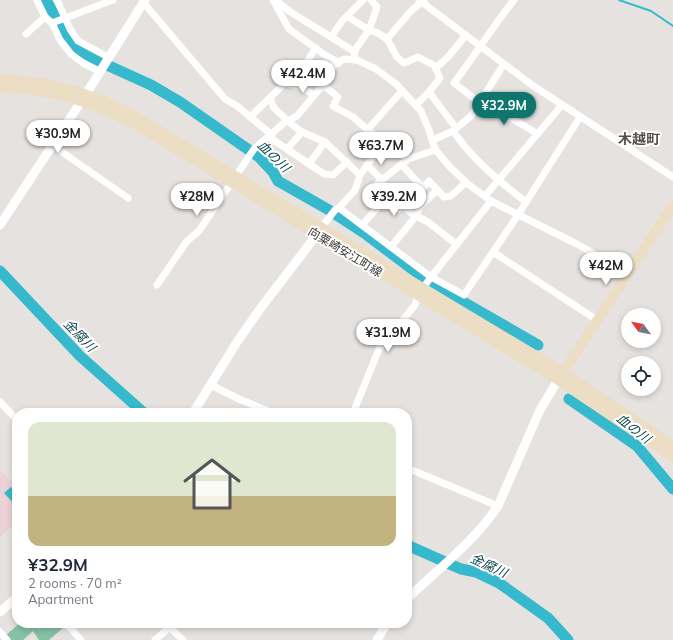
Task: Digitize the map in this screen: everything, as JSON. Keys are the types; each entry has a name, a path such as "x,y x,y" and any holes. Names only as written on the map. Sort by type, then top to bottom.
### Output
{"main road":[{"name":"向粟崎安江町線","path":"0,79 38,82 84,98"},
{"name":"向粟崎安江町線","path":"0,87 20,88 109,103 132,114 234,180 421,291 673,446"},
{"path":"560,376 673,204"},
{"name":"向粟崎安江町線","path":"560,376 673,457"}],"street":[{"path":"37,0 45,17 52,23 60,40 71,54 82,63 99,71"},
{"path":"57,0 64,18 78,41 108,57"},
{"path":"52,23 113,0"},
{"path":"274,0 319,30 332,36 358,60 376,68 396,84 421,111 436,150 450,167 466,182 491,201 575,243 628,273"},
{"path":"274,0 289,29 339,63"},
{"path":"157,285 187,241 199,231 251,153 288,121 297,116 323,85 334,65 344,59 354,56 369,30 377,7 371,0"},
{"path":"454,83 470,63 480,46 514,0"},
{"path":"0,225 84,98 99,71 144,1 225,99 237,106 270,136 324,174 333,175 347,162"},
{"path":"387,39 411,11 422,1 532,85 673,177"},
{"path":"332,36 358,2"},
{"path":"26,34 45,17"},
{"path":"348,17 387,39 397,57 404,63 418,57 436,67 440,78"},
{"path":"436,67 437,68 448,57 466,35"},
{"path":"302,87 310,74 302,69 316,48"},
{"path":"433,140 455,129 471,116 504,64"},
{"path":"440,78 454,83 498,114 511,118 538,134"},
{"path":"416,105 440,78"},
{"path":"250,117 285,83 302,87 314,95"},
{"path":"323,85 338,97 333,106 353,117 388,147 398,150 404,162 423,188 429,181 444,197 451,196 466,182"},
{"path":"368,130 402,91"},
{"path":"429,92 455,129 461,142 498,180 526,202"},
{"path":"270,98 274,108 288,121 302,132 325,142 360,175"},
{"path":"485,196 562,105"},
{"path":"335,211 362,225 431,277 464,295 580,117"},
{"path":"287,149 302,132"},
{"path":"309,164 325,142"},
{"path":"196,408 237,342 260,309 319,231 355,190 360,175 383,143"},
{"path":"52,145 128,198"},
{"path":"362,225 388,196 378,183 404,162 436,150"},
{"path":"367,166 382,180"},
{"path":"392,248 416,216 419,208 437,190"},
{"path":"385,199 399,210 402,205 416,216 428,222 456,244"},
{"path":"355,408 379,349 415,305 421,291 431,277 491,201"},
{"path":"493,252 597,320"},
{"path":"412,594 479,530 498,506 540,410 560,376"},
{"path":"211,384 238,399 260,408"},
{"path":"0,402 12,415"},
{"path":"412,470 498,506"},
{"path":"0,612 12,601"},
{"path":"70,628 81,640"},
{"path":"155,640 166,628"},
{"path":"172,628 183,640"},
{"path":"377,640 384,628"},
{"path":"0,632 7,640"}],"shaded area":[{"path":"0,470 12,483 12,526 0,537"}],"green space":[{"path":"14,628 63,628 49,640 39,640 33,631 23,640 11,640 6,635"}],"water":[{"path":"11,487 12,488 12,502 4,493"}],"waterway":[{"name":"血の川","path":"46,0 67,38 74,47 96,60 151,85 180,102 259,157 273,172 278,181 329,210 367,235 424,278 538,345"},
{"path":"619,0 651,11 673,26"},
{"name":"金腐川","path":"0,271 80,356 138,408"},
{"name":"血の川","path":"569,399 637,446 673,489"},
{"name":"金腐川","path":"412,547 461,569 476,572 499,583 548,618 568,640"}],"district":[{"name":"木越町","path":"639,139"}]}
